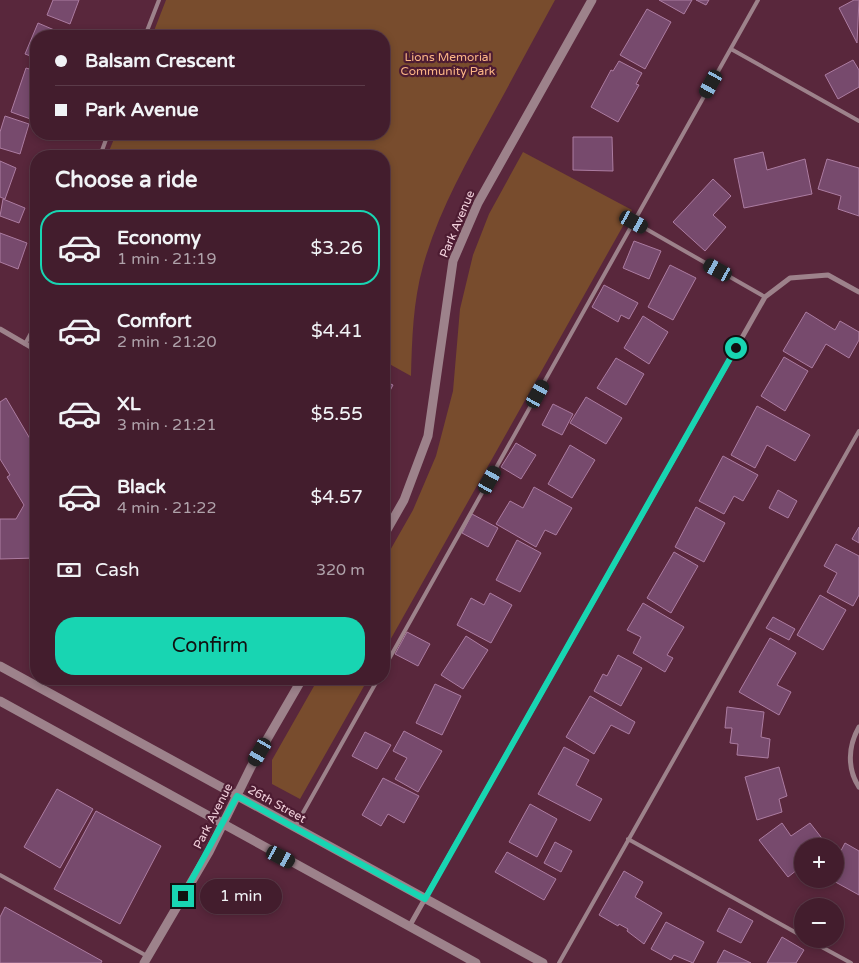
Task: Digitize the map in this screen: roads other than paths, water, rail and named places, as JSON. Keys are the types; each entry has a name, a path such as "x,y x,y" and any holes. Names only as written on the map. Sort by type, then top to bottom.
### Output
{"street":[{"name":"Park Avenue","path":"390,524 404,500 428,436 453,261 478,203 592,0"},
{"path":"410,926 765,297 790,278 828,275 859,292"},
{"path":"0,329 30,347"},
{"name":"26th Street","path":"0,666 30,682"},
{"name":"26th Street","path":"35,685 543,963"},
{"name":"Park Avenue","path":"146,960 223,825 299,685"},
{"path":"0,701 476,963"},
{"path":"859,727 853,738 850,759 852,777 859,788"}],"lane":[{"path":"147,30 159,0"},
{"path":"390,657 758,0"},
{"path":"731,49 859,121"},
{"path":"634,222 765,297"},
{"path":"25,344 30,335"},
{"path":"559,963 859,432"},
{"path":"294,828 375,685"},
{"path":"628,839 794,932"},
{"path":"0,875 146,960"},
{"path":"824,948 851,963"}],"park label":[{"name":"Lions Memorial Community Park","path":"448,64"}]}
